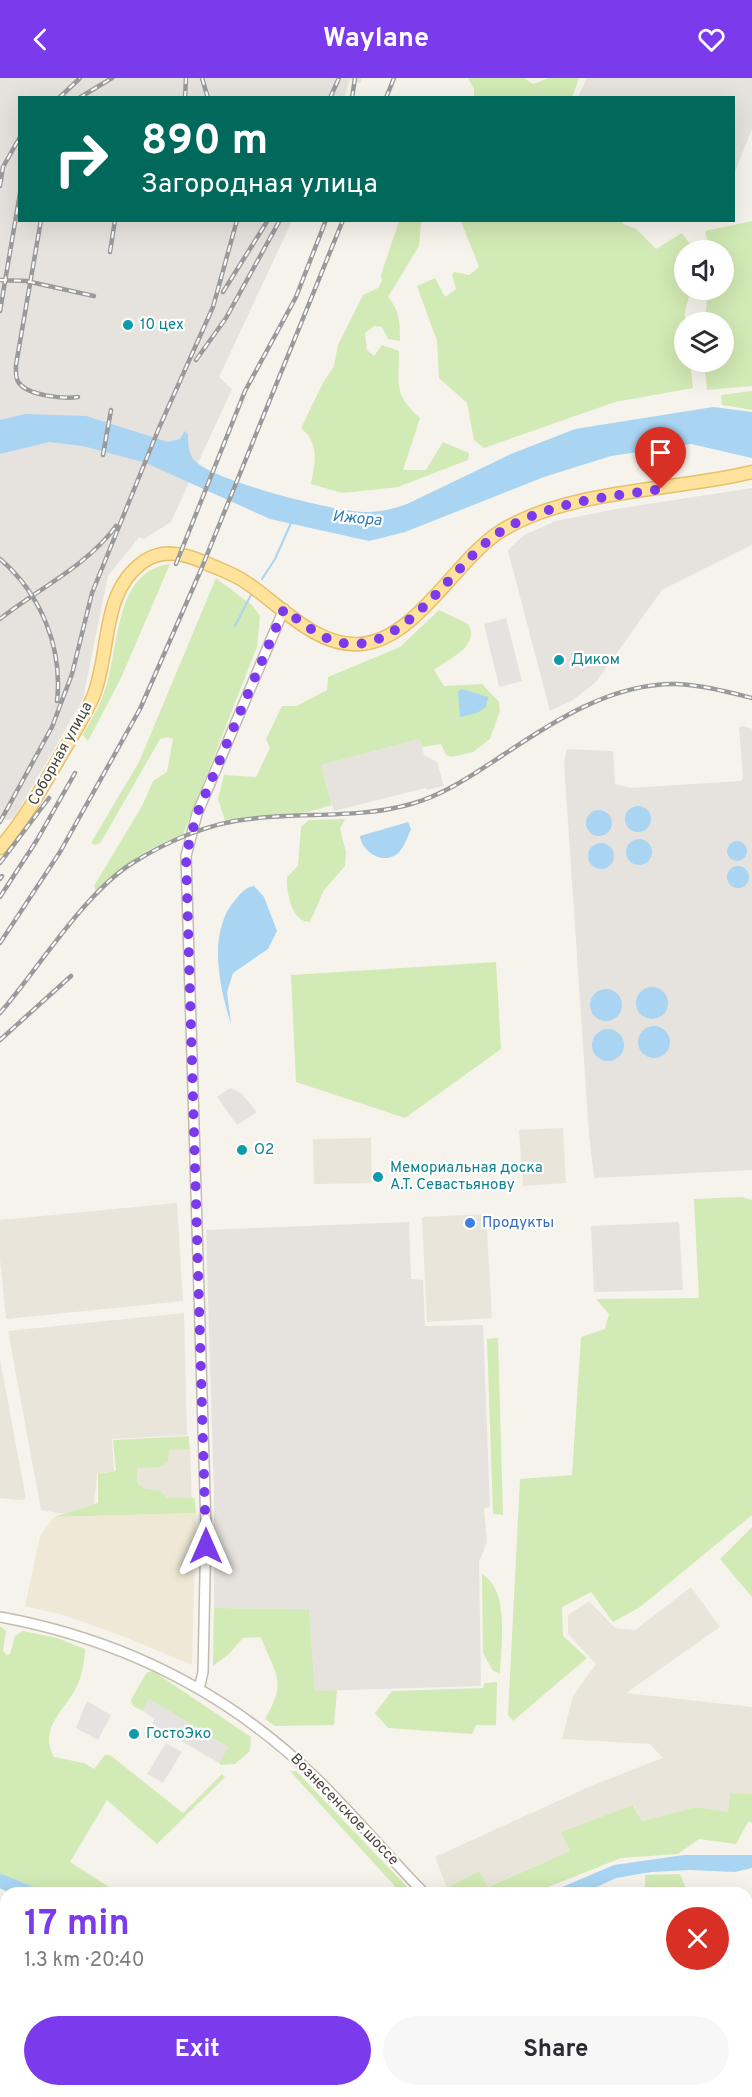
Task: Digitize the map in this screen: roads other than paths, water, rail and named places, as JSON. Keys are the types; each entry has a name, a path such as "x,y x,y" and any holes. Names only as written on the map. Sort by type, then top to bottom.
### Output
{"main road":[{"path":"284,609 327,638 351,644 371,642 403,625 484,543 531,516 567,505 752,472"},
{"name":"Соборная улица","path":"0,848 26,815 89,706 97,686 114,604 121,586 136,568 153,556 171,553 183,555 237,577 284,609"}],"street":[{"path":"199,1689 202,1675 206,1528 186,855 197,814 284,609"},
{"name":"Вознесенское шоссе","path":"0,1617 74,1634 116,1647 149,1661 199,1689 269,1736 295,1758 418,1887"}],"water":[{"name":"Ижора","path":"713,407 752,412 752,458 691,444 611,456 544,477 405,532 369,541 270,519 146,463 83,446 49,442 0,454 0,420 25,414 86,416 168,442 180,439 185,431 188,434 189,451 194,460 224,477 303,501 351,511 371,512 407,504 511,454 575,429"},
{"path":"462,689 488,697 486,707 477,713 460,717 458,692"},
{"path":"638,806 647,810 651,819 647,828 638,832 629,828 625,819 629,810"},
{"path":"599,810 608,814 612,823 608,832 599,836 590,832 586,823 590,814"},
{"path":"408,822 411,829 402,849 394,856 382,858 365,848 360,836"},
{"path":"639,839 648,843 652,852 648,861 639,865 630,861 626,852 630,843"},
{"path":"733,841 741,841 747,847 747,855 741,861 733,861 727,855 727,847"},
{"path":"601,843 610,847 614,856 610,865 601,869 592,865 588,856 592,847"},
{"path":"738,866 748,873 749,877 742,887 738,888 728,881 727,877 734,867"},
{"path":"254,886 264,897 277,931 268,949 233,973 227,992 231,1024 218,959 221,927 236,899"},
{"path":"652,987 663,992 668,1003 663,1014 652,1019 641,1014 636,1003 641,992"},
{"path":"606,989 617,994 622,1005 617,1016 606,1021 595,1016 590,1005 595,994"},
{"path":"654,1026 665,1031 670,1042 665,1053 654,1058 643,1053 638,1042 643,1031"},
{"path":"608,1029 619,1034 624,1045 619,1056 608,1061 597,1056 592,1045 597,1034"},
{"path":"684,1855 752,1855 752,1868 735,1872 690,1870 651,1872 616,1878 597,1887 562,1887 614,1865"}],"waterway":[{"path":"262,579 275,559 291,523"},
{"path":"235,626 251,595"},
{"path":"0,1881 15,1887"}],"railway":[{"path":"61,96 80,78"},
{"path":"82,96 112,78"},
{"path":"185,96 186,78"},
{"path":"202,78 207,96"},
{"path":"331,96 339,78"},
{"path":"352,96 355,78"},
{"path":"387,96 394,78"},
{"path":"0,186 3,167 18,141"},
{"path":"0,311 18,205"},
{"path":"41,222 16,365 16,377 24,387 38,394 78,397"},
{"path":"110,252 115,222"},
{"path":"0,822 52,727 72,674 92,593 159,428 213,307 236,222"},
{"path":"223,292 267,222"},
{"path":"196,360 226,318 279,222"},
{"path":"176,564 245,391 296,297 325,222"},
{"path":"0,943 60,852 140,709 200,572 342,222"},
{"path":"0,280 26,281 94,296"},
{"path":"103,455 111,410"},
{"path":"0,619 77,565 116,526"},
{"path":"0,559 27,588 46,623 56,661 57,701"},
{"path":"0,1013 62,933 113,877 144,856 173,841 203,829 234,821 371,812 411,804 458,783 563,717 585,706 629,690 652,685 676,684 715,689 752,698"},
{"path":"0,897 37,840 75,773"},
{"path":"0,863 49,798"},
{"path":"0,1040 71,976"}],"place":[{"name":"10 цех","path":"128,325"},
{"name":"Диком","path":"559,660"},
{"name":"O2","path":"242,1150"},
{"name":"Мемориальная доска А.Т. Севастьянову","path":"378,1177"},
{"name":"Продукты","path":"470,1223"},
{"name":"ГостоЭко","path":"134,1734"}]}
